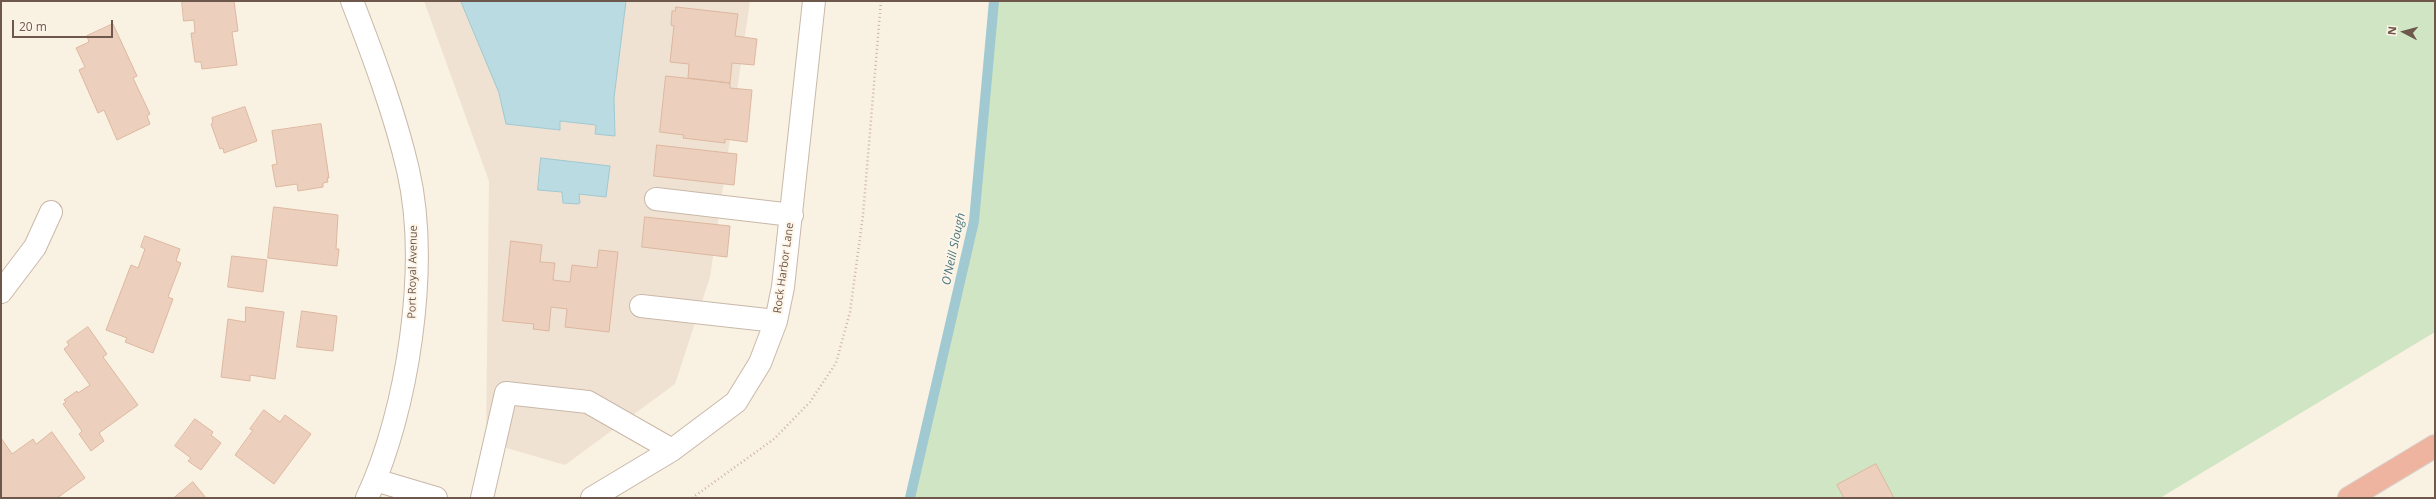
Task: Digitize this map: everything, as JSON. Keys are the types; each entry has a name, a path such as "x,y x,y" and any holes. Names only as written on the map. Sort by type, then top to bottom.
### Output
{"highway":[{"path":"2349,498 2435,446"}],"street":[{"name":"Port Royal Avenue","path":"352,1 373,56 408,171 416,233 414,306 407,365 394,422 371,489"},
{"name":"Rock Harbor Lane","path":"592,498 672,450 736,402 760,363 776,321 792,215 814,1"},
{"path":"656,199 792,215"},
{"path":"1,292 35,247 51,212"},
{"path":"641,306 776,321"},
{"path":"482,498 506,393 588,402 672,450"},
{"path":"371,489 436,498"}],"path":[{"path":"692,498 774,439 810,402 836,363 850,312 864,215 882,1"}],"shaded area":[{"path":"424,1 750,1 710,277 675,384 565,465 486,442 489,181"}],"green space":[{"path":"994,1 2435,1 2435,332 2160,498 910,498 974,222"}],"water":[{"path":"461,1 626,1 614,98 615,136 595,134 596,125 560,121 560,130 506,124 499,93"},
{"path":"541,158 610,166 606,197 579,194 580,203 563,203 562,192 538,190"}],"building":[{"path":"182,1 234,1 238,31 232,32 237,65 202,69 201,62 195,62 191,33 195,33 194,20 184,21"},
{"path":"676,7 738,14 735,36 757,39 754,65 732,63 730,83 688,78 689,64 670,62 674,26 671,25 672,11 675,11"},
{"path":"113,24 137,76 133,78 150,114 147,116 150,124 117,140 104,110 98,113 79,70 85,67 76,48 89,42 87,36"},
{"path":"666,76 730,83 730,88 752,90 747,142 725,139 725,143 683,138 684,135 660,132"},
{"path":"245,107 257,141 224,153 223,148 220,149 211,124 213,123 212,118"},
{"path":"321,124 329,178 327,178 328,182 323,183 323,187 298,191 297,184 276,187 272,165 277,164 272,131"},
{"path":"657,145 737,154 734,185 654,176"},
{"path":"274,207 338,215 336,249 339,249 337,266 268,258"},
{"path":"645,217 730,226 727,257 642,247"},
{"path":"145,236 180,249 176,261 181,263 168,297 173,299 153,353 125,342 127,338 106,330 131,265 138,268 145,249 141,247"},
{"path":"511,241 542,245 540,262 555,263 553,280 570,282 572,265 597,268 599,250 618,252 609,332 565,327 567,309 551,307 549,331 533,329 534,324 503,321"},
{"path":"232,256 267,260 263,292 228,287"},
{"path":"246,307 284,312 275,379 250,375 250,381 221,377 228,319 245,322"},
{"path":"302,311 337,316 333,351 297,347"},
{"path":"88,327 107,354 103,357 138,405 99,433 104,441 91,451 79,434 82,431 63,404 66,402 64,400 77,391 78,393 90,385 64,349 69,345 67,342"},
{"path":"264,410 280,422 285,415 311,434 274,484 235,455 253,430 250,429"},
{"path":"195,419 213,432 211,435 221,443 201,470 188,461 191,458 175,446"},
{"path":"52,432 85,478 57,498 1,498 1,438 12,454 33,439 36,444"},
{"path":"1876,464 1894,498 1844,498 1837,485"},
{"path":"193,482 206,498 174,498"}],"waterway":[{"name":"O'Neill Slough","path":"910,498 974,221 994,1"}]}
